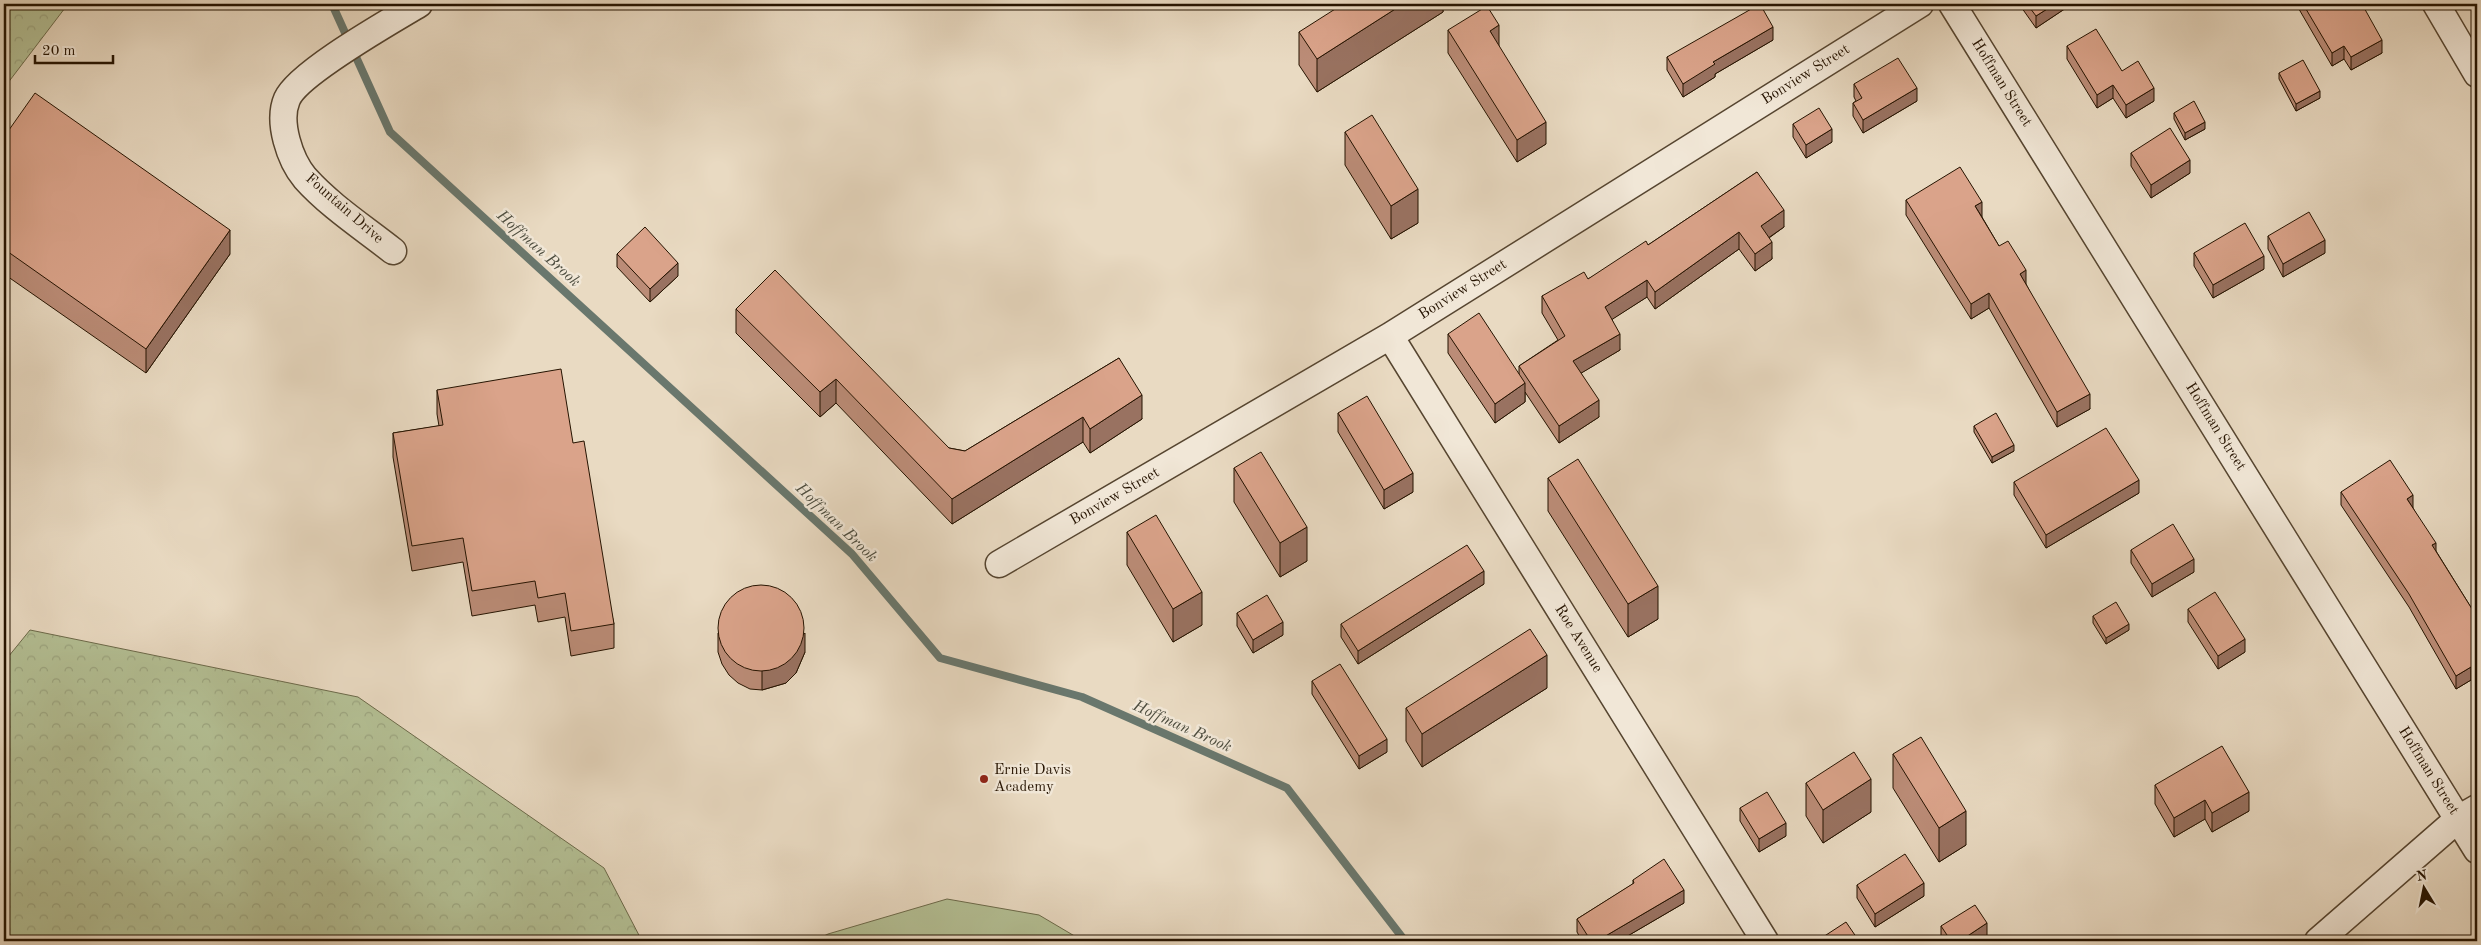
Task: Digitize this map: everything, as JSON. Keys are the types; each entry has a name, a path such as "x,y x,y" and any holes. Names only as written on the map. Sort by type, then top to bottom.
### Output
{"street":[{"name":"Bonview Street","path":"999,564 1390,336 1920,4"},
{"name":"Hoffman Street","path":"1952,4 2468,814 2477,850"},
{"path":"2436,4 2477,74"},
{"name":"Fountain Drive","path":"393,251 304,176 291,152 284,130 284,109 287,99 306,78 332,58 409,10"},
{"name":"Roe Avenue","path":"1390,336 1765,941"},
{"path":"2318,941 2468,814"}],"green space":[{"path":"4,4 68,4 4,88"},
{"path":"30,630 358,697 604,868 642,941 4,941 4,662"},
{"path":"947,899 1039,915 1083,941 814,941 828,934"}],"building":[{"path":"1343,4 1403,4 1317,59 1299,32"},
{"path":"1760,4 1773,27 1713,62 1715,64 1683,84 1667,57"},
{"path":"2027,4 2055,4 2036,16"},
{"path":"2303,4 2362,4 2382,40 2351,57 2344,46 2332,53"},
{"path":"1487,6 1499,25 1490,31 1546,122 1517,140 1448,30"},
{"path":"2096,29 2122,71 2138,61 2154,88 2126,105 2113,85 2097,95 2067,46"},
{"path":"1898,58 1917,88 1863,120 1853,103 1862,98 1854,84"},
{"path":"2303,60 2320,91 2296,104 2279,73"},
{"path":"35,93 230,230 146,349 4,249 4,137"},
{"path":"2194,101 2205,122 2185,133 2174,113"},
{"path":"1819,108 1832,129 1806,145 1793,124"},
{"path":"1372,115 1418,189 1391,206 1345,132"},
{"path":"2170,128 2190,160 2151,185 2131,153"},
{"path":"1960,167 1982,202 1975,206 1999,246 2008,241 2026,270 2020,274 2090,394 2057,412 1989,293 1971,304 1906,200"},
{"path":"1757,172 1784,210 1761,226 1772,242 1755,254 1739,232 1655,292 1647,280 1605,307 1620,334 1573,361 1599,400 1559,426 1519,366 1565,336 1542,296 1584,272 1588,279 1646,241 1648,245"},
{"path":"2309,212 2325,240 2283,264 2268,236"},
{"path":"2245,223 2264,256 2213,285 2194,253"},
{"path":"645,227 678,263 650,289 617,254"},
{"path":"775,270 949,448 965,451 1119,358 1142,395 1090,429 1083,417 952,499 836,379 820,392 736,309"},
{"path":"1479,313 1525,383 1495,404 1448,334"},
{"path":"561,369 573,443 584,441 614,624 571,631 565,593 538,598 535,581 472,591 463,538 412,546 393,433 443,425 437,390"},
{"path":"1367,396 1413,473 1384,490 1338,413"},
{"path":"1996,413 2014,445 1992,457 1974,426"},
{"path":"2106,428 2139,480 2046,535 2014,482"},
{"path":"1261,452 1307,527 1280,543 1234,468"},
{"path":"1578,459 1658,586 1628,604 1548,478"},
{"path":"2390,460 2413,495 2407,499 2436,543 2432,545 2477,617 2477,677 2471,667 2456,676 2409,594 2341,492"},
{"path":"1156,515 1202,592 1173,609 1127,532"},
{"path":"2173,524 2194,559 2152,584 2131,550"},
{"path":"1467,545 1484,571 1358,651 1341,624"},
{"path":"761,585 777,589 791,598 800,612 804,628 800,644 791,658 777,667 761,671 745,667 731,658 722,644 718,628 722,612 731,598 745,589"},
{"path":"2215,592 2245,639 2218,656 2188,609"},
{"path":"1267,595 1283,622 1253,640 1237,613"},
{"path":"2116,602 2129,624 2106,638 2093,616"},
{"path":"1530,629 1547,655 1422,734 1406,708"},
{"path":"1340,664 1387,739 1359,756 1312,681"},
{"path":"1921,737 1966,811 1939,828 1893,754"},
{"path":"2222,746 2249,792 2212,813 2205,800 2174,818 2155,785"},
{"path":"1854,752 1871,779 1823,810 1806,783"},
{"path":"1767,792 1786,823 1759,839 1740,808"},
{"path":"1905,854 1924,883 1875,914 1857,885"},
{"path":"1664,859 1684,890 1597,941 1591,941 1577,919 1634,883 1633,880"},
{"path":"1975,905 1987,923 1960,941 1951,941 1941,926"},
{"path":"1846,922 1859,941 1826,941 1823,937"}],"waterway":[{"name":"Hoffman Brook","path":"332,4 390,132 852,554 940,658 1082,697 1287,788 1405,941"}],"place":[{"name":"Ernie Davis Academy","path":"984,779"}]}
